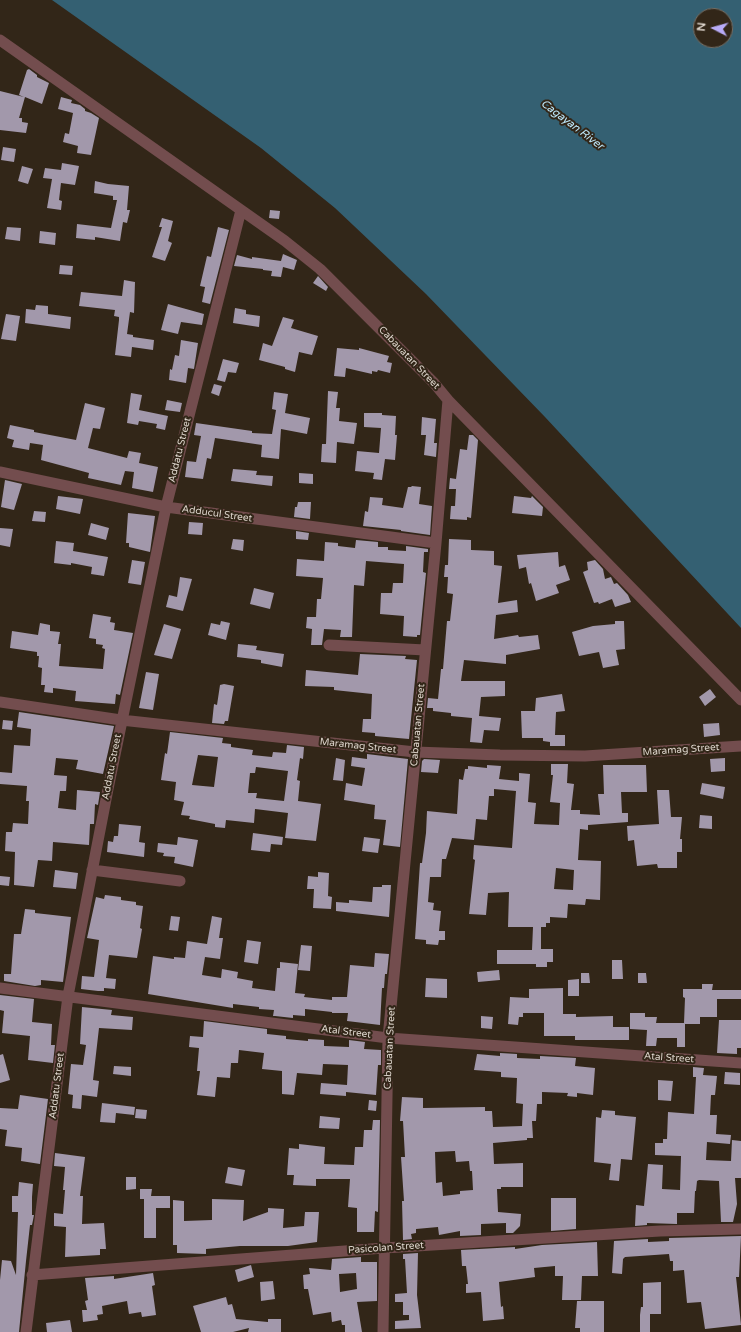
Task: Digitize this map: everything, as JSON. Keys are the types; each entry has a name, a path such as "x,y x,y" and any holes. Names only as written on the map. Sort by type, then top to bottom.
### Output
{"street":[{"name":"Cabauatan Street","path":"0,40 285,241 320,269 434,383 448,400 436,543 415,752 411,813 388,1038 383,1332"},
{"name":"Addatu Street","path":"26,1332 68,996 92,870 121,720 166,507 241,210"},
{"path":"448,400 741,700"},
{"name":"Adducul Street","path":"0,472 166,507 436,543"},
{"path":"328,645 425,650"},
{"name":"Maramag Street","path":"0,702 121,720 415,752 585,756 741,746"},
{"path":"92,870 180,881"},
{"name":"Atal Street","path":"0,988 388,1038 741,1063"},
{"name":"Pasicolan Street","path":"32,1275 384,1248 660,1231 741,1229"}],"water":[{"name":"Cagayan River","path":"52,0 741,0 741,628 545,417 426,294 335,208 261,148"}],"building":[{"path":"29,69 37,75 37,77 49,83 42,104 25,97 19,118 22,118 22,122 28,123 26,133 0,130 0,91 24,97 19,95 27,70"},
{"path":"61,97 72,100 71,103 80,105 85,109 85,111 99,118 91,155 77,153 78,146 63,142 65,133 69,134 73,113 58,109"},
{"path":"3,147 16,149 14,162 1,160"},
{"path":"62,163 79,166 75,185 61,183 59,200 62,201 61,210 47,208 52,179 43,178 45,168 61,170"},
{"path":"22,166 33,169 28,184 18,181"},
{"path":"95,181 129,186 127,210 130,210 127,223 123,222 120,241 95,237 95,240 76,238 77,224 111,228 117,200 113,200 113,196 94,193"},
{"path":"270,210 280,211 279,219 269,218"},
{"path":"162,218 173,221 168,241 172,243 165,261 152,257 162,227 159,227"},
{"path":"7,227 21,228 20,241 5,239"},
{"path":"218,227 229,230 210,304 202,302 205,287 200,286 207,256 211,257"},
{"path":"40,231 56,233 55,245 39,243"},
{"path":"283,254 297,260 294,270 283,267 281,277 271,276 272,271 234,266 237,255 252,259 252,257 281,261"},
{"path":"60,265 73,266 72,275 59,274"},
{"path":"318,276 328,287 326,291 313,283"},
{"path":"124,280 135,282 134,313 130,312 127,334 133,335 133,337 154,340 153,350 132,347 131,357 115,355 119,317 114,316 115,310 79,306 81,292 122,296"},
{"path":"168,304 204,314 202,325 181,322 178,334 161,330"},
{"path":"36,305 48,306 48,314 71,317 70,329 25,323 26,309 35,310"},
{"path":"235,308 246,310 246,314 260,316 259,327 233,323"},
{"path":"6,314 20,316 16,341 1,339"},
{"path":"283,317 294,320 291,328 318,336 312,355 299,352 295,372 285,369 285,367 259,360 263,343 272,346"},
{"path":"181,340 198,343 194,369 188,368 186,383 169,380 170,369 172,370 175,355 179,356"},
{"path":"337,348 359,350 359,348 389,356 387,362 392,363 390,373 378,370 377,372 372,371 372,374 346,368 345,377 334,376"},
{"path":"223,359 239,363 236,373 228,372 225,382 217,380"},
{"path":"214,384 222,386 219,396 211,393"},
{"path":"328,391 338,392 336,408 340,408 339,421 357,423 354,444 337,442 336,463 321,462 322,444 326,444"},
{"path":"274,392 288,394 285,413 310,418 307,434 281,429 279,459 261,457 262,445 215,438 211,459 207,458 203,479 185,477 187,461 196,462 201,436 194,435 196,423 252,431 252,433 272,434 276,410 272,409"},
{"path":"131,393 142,395 139,410 168,416 165,430 156,428 157,424 139,421 138,425 127,423"},
{"path":"167,400 182,403 180,412 165,410"},
{"path":"85,403 105,408 100,429 93,428 88,448 127,458 129,451 141,453 139,463 158,467 153,492 132,488 134,472 125,471 121,485 88,478 89,473 41,460 43,445 30,443 29,450 12,447 14,440 7,438 10,425 34,430 34,432 76,440"},
{"path":"364,413 382,413 382,415 396,416 395,435 397,435 395,460 385,459 382,480 373,479 374,473 355,471 357,451 379,453 381,428 364,427"},
{"path":"422,417 436,419 434,443 437,443 436,457 424,455 426,435 421,435"},
{"path":"469,435 473,435 478,440 471,518 467,517 467,520 450,519 451,506 455,506 456,489 449,489 450,478 456,479 460,449 467,450"},
{"path":"233,469 257,471 256,475 273,476 272,486 231,481"},
{"path":"299,473 313,474 313,484 299,483"},
{"path":"5,480 22,484 14,510 1,507"},
{"path":"408,487 421,487 419,504 432,506 430,535 363,526 365,511 368,512 370,497 383,498 382,505 403,508"},
{"path":"58,496 83,499 80,514 56,509"},
{"path":"514,496 531,498 532,496 543,507 542,516 512,513"},
{"path":"298,502 311,502 310,519 294,517 295,507 297,507"},
{"path":"34,511 46,512 45,522 32,521"},
{"path":"128,513 155,516 150,552 129,547 129,543 126,543"},
{"path":"189,522 203,523 202,535 188,534"},
{"path":"91,523 109,528 106,540 88,535"},
{"path":"0,528 13,529 10,547 0,545"},
{"path":"296,531 309,533 308,540 296,539"},
{"path":"233,539 244,540 243,551 231,549"},
{"path":"449,539 471,540 471,550 494,551 494,565 502,566 498,603 517,600 518,612 496,615 494,639 518,635 519,637 538,635 540,649 506,655 506,664 464,660 461,681 505,681 505,696 481,697 479,716 501,718 499,731 484,730 482,743 470,742 472,718 451,716 451,713 433,711 433,708 427,708 428,698 438,699 441,669 443,669 447,621 450,621 453,594 447,593 448,577 444,577 445,565 448,565"},
{"path":"356,540 378,542 378,547 388,547 388,550 406,551 406,546 428,549 428,552 424,552 423,572 426,573 420,635 417,635 417,637 403,636 404,616 380,614 381,593 392,593 393,583 403,583 404,564 366,561 364,586 354,585 352,637 340,637 341,630 324,629 322,645 311,645 312,629 306,628 307,617 316,617 317,599 321,599 323,578 296,576 297,559 324,561 325,542 338,543 338,546 355,548"},
{"path":"56,541 74,543 73,551 108,557 104,576 91,574 92,567 71,563 71,565 54,563"},
{"path":"558,552 559,567 565,565 570,580 556,585 559,593 536,601 531,583 529,584 526,567 519,569 517,555"},
{"path":"132,560 145,562 141,585 128,583"},
{"path":"595,560 603,569 605,579 611,577 614,584 617,583 628,595 631,602 615,607 612,599 599,604 598,602 594,603 583,572 588,570 587,562"},
{"path":"180,577 192,579 183,611 166,607 169,595 177,597"},
{"path":"254,588 274,593 270,609 250,604"},
{"path":"93,614 111,617 110,622 115,623 114,630 133,633 120,695 116,694 115,704 75,701 76,691 53,688 53,693 44,692 45,685 41,685 42,668 38,667 39,656 37,656 37,652 10,648 12,631 38,635 40,623 50,625 50,631 60,632 58,644 61,644 59,666 103,669 105,649 102,648 103,645 96,644 96,639 89,638"},
{"path":"221,621 230,623 226,640 208,635 211,623 220,625"},
{"path":"615,621 624,621 625,649 616,650 619,665 603,668 599,652 579,656 572,632 593,626 615,624"},
{"path":"164,624 181,629 172,659 154,655"},
{"path":"238,644 257,646 256,650 284,654 282,667 261,663 261,660 237,657"},
{"path":"360,654 406,656 405,659 417,660 409,739 375,736 375,733 362,732 363,719 371,719 372,694 334,690 334,687 305,686 306,670 358,675"},
{"path":"146,672 159,674 153,710 139,708"},
{"path":"224,684 234,686 228,721 225,721 224,724 212,723 214,704 217,705 220,685"},
{"path":"710,689 716,697 705,706 699,697"},
{"path":"562,694 565,711 556,712 555,735 565,735 565,746 550,746 550,742 543,741 543,738 522,738 521,711 535,711 536,698"},
{"path":"19,712 114,726 103,774 76,769 78,760 56,758 54,775 67,776 66,791 60,791 58,808 76,810 77,790 100,792 98,805 95,804 94,824 90,824 89,845 53,842 52,861 38,860 34,887 14,885 15,852 5,851 6,832 12,832 13,823 28,824 29,801 26,801 27,786 0,784 0,772 12,773 14,745 30,746 31,729 17,727"},
{"path":"3,720 13,721 12,730 2,729"},
{"path":"719,723 720,735 704,737 703,724"},
{"path":"170,732 223,738 222,743 231,744 231,747 253,750 252,755 272,757 273,752 286,753 287,745 304,747 303,759 300,758 297,780 300,781 298,801 321,804 316,841 285,838 288,813 255,809 254,823 226,820 225,828 215,827 215,824 189,819 190,816 181,815 184,802 174,800 176,782 161,780 165,753 167,754","holes":["198,755 218,757 214,787 192,785","256,767 288,771 284,801 256,798 257,793 248,793 250,773 255,773"]},
{"path":"367,754 408,759 400,847 383,845 386,820 374,819 375,805 344,800 346,783 362,786 365,768 351,766 352,757 367,759"},
{"path":"336,758 345,760 343,781 333,780"},
{"path":"725,758 725,771 711,772 710,759"},
{"path":"424,759 440,760 438,773 421,772 422,761"},
{"path":"551,764 568,764 567,783 574,784 571,810 580,810 580,814 600,815 598,794 604,794 603,765 646,765 647,792 621,792 622,813 628,813 628,822 588,825 588,830 580,829 578,860 601,861 600,900 586,899 585,905 568,904 567,918 550,917 550,923 546,923 546,927 541,927 541,949 553,949 553,962 547,962 547,967 536,967 536,964 497,964 497,950 532,950 533,927 508,927 509,892 488,893 486,915 469,914 475,860 473,859 474,845 512,848 516,791 494,789 494,796 489,796 487,820 476,819 474,840 452,838 446,859 442,859 441,877 430,877 428,902 434,903 433,910 441,911 439,931 445,931 445,940 439,940 438,945 426,944 426,940 415,939 420,863 422,863 427,811 457,814 459,779 463,780 465,769 468,769 468,766 487,768 487,765 501,766 499,779 519,781 519,773 530,774 528,802 536,803 534,824 559,825 560,803 550,802 553,775 551,775","holes":["556,868 574,870 573,890 554,889"]},
{"path":"702,783 725,787 723,799 700,794"},
{"path":"657,790 669,790 671,817 682,817 680,839 682,839 682,852 677,852 677,868 658,868 657,864 637,866 634,840 628,841 627,826 659,824"},
{"path":"700,815 712,816 712,829 699,828"},
{"path":"119,824 141,826 139,842 145,843 144,857 107,852 108,841 113,842 114,836 118,836"},
{"path":"253,833 283,837 282,845 271,844 270,852 251,850"},
{"path":"178,837 198,840 193,867 174,863 175,857 163,856 164,853 157,852 158,843 177,845"},
{"path":"364,837 380,839 378,853 362,851"},
{"path":"55,870 78,873 76,889 53,887"},
{"path":"318,872 329,873 328,896 332,897 331,909 313,908 314,889 307,889 308,876 318,877"},
{"path":"0,876 10,877 9,886 0,885"},
{"path":"382,885 391,885 389,917 336,911 336,902 349,903 349,900 372,902 373,887 382,887"},
{"path":"105,895 121,897 121,900 136,902 136,905 143,906 140,928 142,929 137,958 109,955 106,978 116,979 115,989 104,988 104,991 98,991 81,989 82,976 94,977 99,940 87,938 96,897 104,899"},
{"path":"25,909 35,910 35,913 71,917 63,982 41,980 41,985 35,986 4,981 4,974 11,974 14,934 21,934"},
{"path":"171,916 180,917 178,931 169,930"},
{"path":"212,916 222,918 219,938 223,938 220,959 205,957 202,975 221,978 222,969 238,972 237,978 253,981 252,988 275,991 277,968 280,968 280,962 298,964 295,993 305,994 304,997 332,1000 332,997 347,997 350,965 374,967 375,953 389,954 387,974 385,974 384,988 382,988 380,1025 347,1021 348,1013 332,1013 305,1009 305,1016 293,1015 293,1018 273,1016 274,1010 259,1009 259,1007 233,1004 233,1008 148,994 153,956 174,959 174,957 185,958 187,941 207,944"},
{"path":"247,940 261,942 258,964 244,962"},
{"path":"301,945 312,946 310,971 298,970"},
{"path":"612,960 622,960 623,979 612,979"},
{"path":"499,970 500,980 478,982 477,972"},
{"path":"581,973 589,973 590,983 581,983"},
{"path":"638,973 646,973 647,983 638,983"},
{"path":"426,978 447,979 447,998 425,997"},
{"path":"579,979 579,996 568,996 568,980"},
{"path":"702,984 713,984 712,990 741,990 741,999 717,999 717,1017 700,1017 700,1024 685,1024 685,1047 677,1047 677,1038 657,1038 656,1046 646,1046 647,1030 630,1029 630,1013 645,1013 645,1017 657,1017 656,1023 684,1023 685,998 683,997 683,989 702,989"},
{"path":"563,988 563,1014 576,1014 576,1017 613,1016 613,1027 629,1027 629,1040 575,1040 575,1036 544,1036 544,1013 523,1013 523,1017 519,1017 518,1025 508,1024 510,997 529,998 529,989"},
{"path":"0,995 34,999 32,1022 52,1024 51,1045 55,1045 53,1063 28,1060 30,1036 2,1033 4,1011 0,1010"},
{"path":"82,1007 112,1010 111,1015 133,1017 132,1030 99,1028 93,1080 99,1081 97,1097 82,1095 81,1109 72,1108 73,1095 68,1094 71,1064 83,1065 86,1045 80,1044"},
{"path":"481,1016 493,1017 492,1029 481,1028"},
{"path":"719,1020 741,1020 741,1048 737,1048 737,1054 717,1053"},
{"path":"204,1021 267,1029 267,1034 286,1036 286,1039 308,1041 308,1039 324,1040 324,1046 349,1047 349,1040 365,1042 364,1049 381,1050 381,1065 378,1065 376,1095 346,1092 346,1096 320,1094 321,1083 347,1085 348,1065 323,1064 322,1075 297,1073 294,1095 282,1094 282,1071 262,1069 264,1053 239,1050 238,1063 231,1063 230,1078 217,1077 215,1097 197,1095 200,1071 197,1071 199,1048 189,1047 190,1036 203,1037"},
{"path":"500,1053 517,1054 517,1058 540,1059 540,1056 576,1058 575,1066 595,1068 593,1095 577,1093 577,1097 567,1096 568,1093 542,1092 542,1104 537,1104 536,1121 532,1121 533,1138 527,1138 527,1140 493,1143 494,1164 523,1163 523,1187 501,1187 501,1189 497,1189 498,1212 521,1214 520,1226 513,1233 506,1233 506,1223 481,1224 481,1235 460,1236 460,1231 439,1235 438,1227 416,1229 416,1233 411,1234 412,1239 403,1240 402,1201 404,1201 401,1157 405,1157 403,1121 400,1121 402,1097 423,1098 423,1108 485,1107 485,1111 492,1111 493,1127 522,1126 523,1104 516,1103 517,1078 501,1077 501,1072 474,1070 477,1054 500,1056","holes":["455,1151 456,1162 469,1161 470,1171 472,1171 473,1190 460,1191 460,1194 443,1196 442,1182 436,1183 435,1152"]},
{"path":"3,1054 10,1080 0,1083 0,1055"},
{"path":"114,1066 131,1067 131,1076 113,1074"},
{"path":"693,1067 704,1068 703,1075 717,1076 715,1095 711,1095 710,1115 717,1115 716,1134 731,1135 730,1144 707,1142 706,1160 731,1161 732,1140 741,1141 741,1178 735,1178 737,1204 733,1222 721,1222 719,1181 699,1180 697,1181 695,1191 694,1213 677,1213 677,1224 647,1223 647,1225 635,1226 636,1205 644,1206 648,1164 663,1165 662,1189 680,1190 681,1156 655,1155 655,1143 663,1143 663,1139 667,1139 668,1112 694,1114 696,1077 693,1077"},
{"path":"725,1072 740,1073 740,1085 724,1084"},
{"path":"658,1080 673,1081 671,1101 658,1100"},
{"path":"20,1095 48,1099 40,1164 21,1161 22,1148 5,1146 7,1130 0,1129 0,1108 18,1109"},
{"path":"369,1100 377,1101 376,1111 368,1110"},
{"path":"102,1103 135,1107 134,1115 116,1113 115,1123 100,1122"},
{"path":"136,1109 147,1110 146,1119 135,1118"},
{"path":"602,1110 615,1111 615,1115 636,1117 632,1160 621,1159 619,1181 609,1180 611,1164 594,1162 596,1117 601,1118"},
{"path":"320,1116 340,1118 339,1129 319,1128"},
{"path":"373,1120 380,1120 378,1212 375,1211 374,1232 357,1232 357,1208 348,1207 350,1179 316,1179 316,1186 293,1185 294,1175 287,1175 289,1148 299,1149 299,1144 325,1147 324,1164 354,1165 355,1147 363,1147 364,1130 372,1130"},
{"path":"55,1153 85,1157 80,1196 83,1196 82,1224 104,1223 106,1249 100,1249 100,1255 65,1257 66,1227 54,1226 54,1213 63,1214 65,1167 54,1166"},
{"path":"228,1167 245,1170 242,1186 225,1183"},
{"path":"126,1177 136,1177 136,1189 126,1190"},
{"path":"19,1182 33,1184 32,1215 34,1215 32,1225 30,1225 19,1332 0,1332 0,1280 2,1260 11,1261 16,1275 18,1212 12,1212 12,1196 18,1196"},
{"path":"140,1189 152,1189 151,1196 170,1196 170,1208 156,1208 156,1238 144,1238 144,1199 140,1199"},
{"path":"551,1198 576,1198 576,1229 551,1231"},
{"path":"212,1199 244,1200 243,1221 268,1212 268,1208 284,1209 283,1228 304,1226 305,1212 319,1212 317,1242 288,1246 240,1246 206,1249 206,1254 177,1253 177,1245 173,1245 173,1200 184,1201 184,1221 212,1220"},
{"path":"741,1236 739,1277 736,1277 741,1325 705,1329 701,1302 687,1303 684,1270 673,1271 673,1261 670,1261 669,1254 625,1257 623,1259 622,1274 612,1273 614,1241 648,1239 648,1242 669,1241 669,1238"},
{"path":"597,1242 598,1276 582,1276 581,1300 562,1300 563,1276 555,1276 555,1266 534,1268 535,1277 499,1282 501,1307 503,1306 504,1319 483,1321 481,1292 466,1293 466,1284 468,1284 466,1266 462,1266 461,1250 515,1247 515,1249 542,1245"},
{"path":"418,1253 417,1295 421,1328 395,1329 395,1321 409,1320 409,1315 403,1315 403,1302 395,1302 395,1294 407,1293 405,1259 403,1259 403,1254"},
{"path":"361,1257 361,1262 377,1262 377,1301 357,1302 362,1332 345,1332 345,1325 342,1325 341,1320 332,1322 331,1312 313,1315 308,1289 304,1289 303,1275 310,1274 309,1268 331,1270 332,1259","holes":["356,1273 357,1289 340,1292 339,1274"]},
{"path":"251,1265 254,1277 238,1282 235,1270"},
{"path":"153,1273 155,1285 152,1286 156,1315 142,1317 141,1312 129,1314 127,1301 102,1306 103,1314 97,1315 98,1320 83,1322 82,1310 87,1310 85,1301 88,1300 85,1278 114,1276 114,1279"},
{"path":"273,1281 275,1299 261,1301 260,1282"},
{"path":"661,1282 661,1314 650,1314 650,1332 640,1332 640,1315 641,1307 643,1307 643,1283"},
{"path":"226,1297 228,1305 232,1304 236,1319 268,1322 268,1319 281,1319 281,1332 248,1332 249,1328 233,1332 201,1332 193,1306"},
{"path":"577,1301 604,1301 604,1332 580,1332 580,1328 575,1328"},
{"path":"70,1320 72,1332 47,1332 46,1323"}]}
